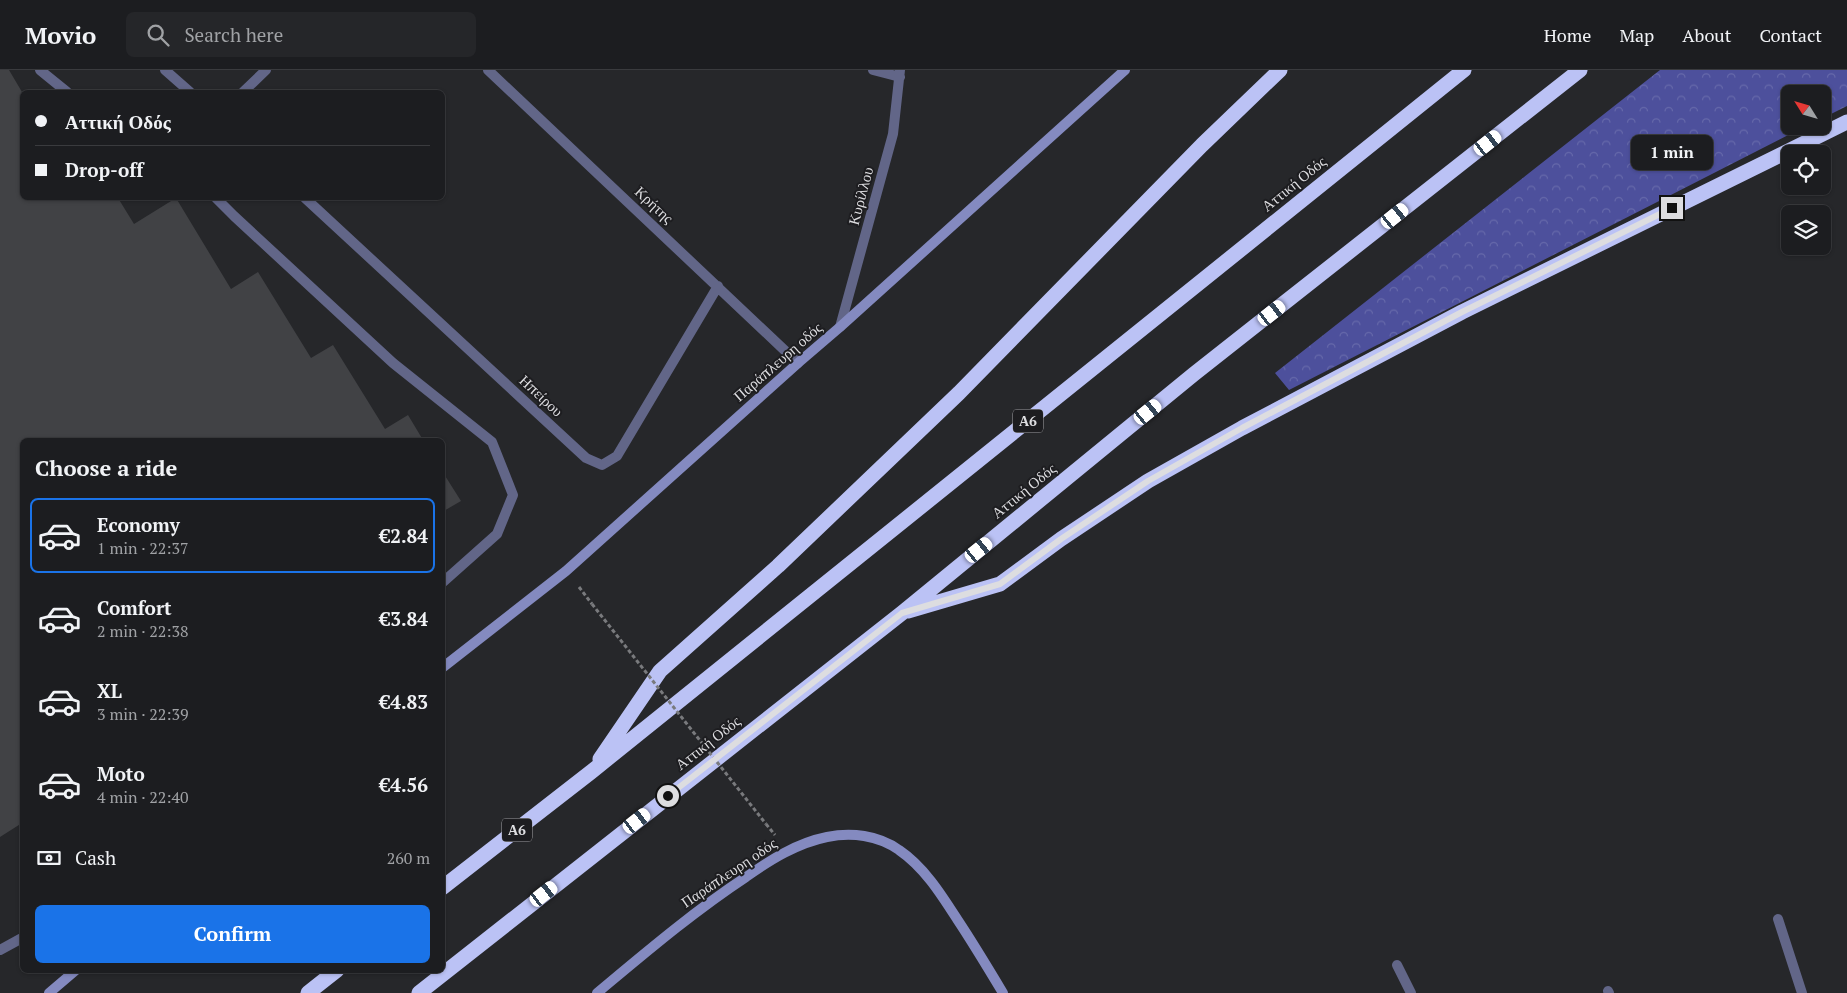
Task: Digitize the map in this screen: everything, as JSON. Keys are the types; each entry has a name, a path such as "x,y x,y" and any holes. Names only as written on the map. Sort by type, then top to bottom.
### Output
{"highway":[{"path":"591,772 660,671 778,566 959,393 1202,145 1280,70"},
{"name":"Αττική Οδός","path":"445,886 591,772 1464,70"},
{"name":"Αττική Οδός","path":"445,973 902,613 1194,374 1580,70"},
{"path":"902,613 1000,584 1061,539 1148,481 1242,428 1462,312 1847,122"},
{"path":"308,993 333,973"},
{"name":"Αττική Οδός","path":"419,993 444,973"}],"street":[{"path":"40,70 65,90"},
{"path":"165,70 188,90"},
{"path":"244,90 266,70"},
{"name":"Κρήτης","path":"488,70 798,363"},
{"path":"873,70 900,73"},
{"name":"Παράπλευρη οδός","path":"445,666 566,571 798,363 840,328 1125,70"},
{"name":"Κυρίλλου","path":"840,328 893,134 900,73"},
{"path":"218,200 393,362 492,442 513,495 497,534 445,579"},
{"name":"Ηπείρου","path":"307,200 586,458 602,465 617,456 718,286"},
{"name":"Παράπλευρη οδός","path":"597,993 716,896 763,865 788,851 826,837 856,834 879,840 898,849 918,866 937,888 1002,993"},
{"path":"1778,920 1802,993"},
{"path":"0,950 20,939"},
{"path":"1397,965 1411,993"},
{"path":"49,993 72,973"}],"path":[{"path":"592,604 766,824"}],"green space":[{"path":"1660,70 1847,70 1847,106 1831,114 1831,85 1781,85 1781,135 1788,135 1289,390 1275,373"}],"building":[{"path":"0,70 9,70 21,90 20,200 119,200 134,224 173,200 177,200 231,289 258,272 311,358 333,345 385,429 408,415 422,438 20,438 20,824 0,837"},
{"path":"445,476 461,501 445,510"}],"route":[{"path":"668,796 902,613 1000,584 1061,539 1148,481 1242,428 1462,312 1672,208"}]}
